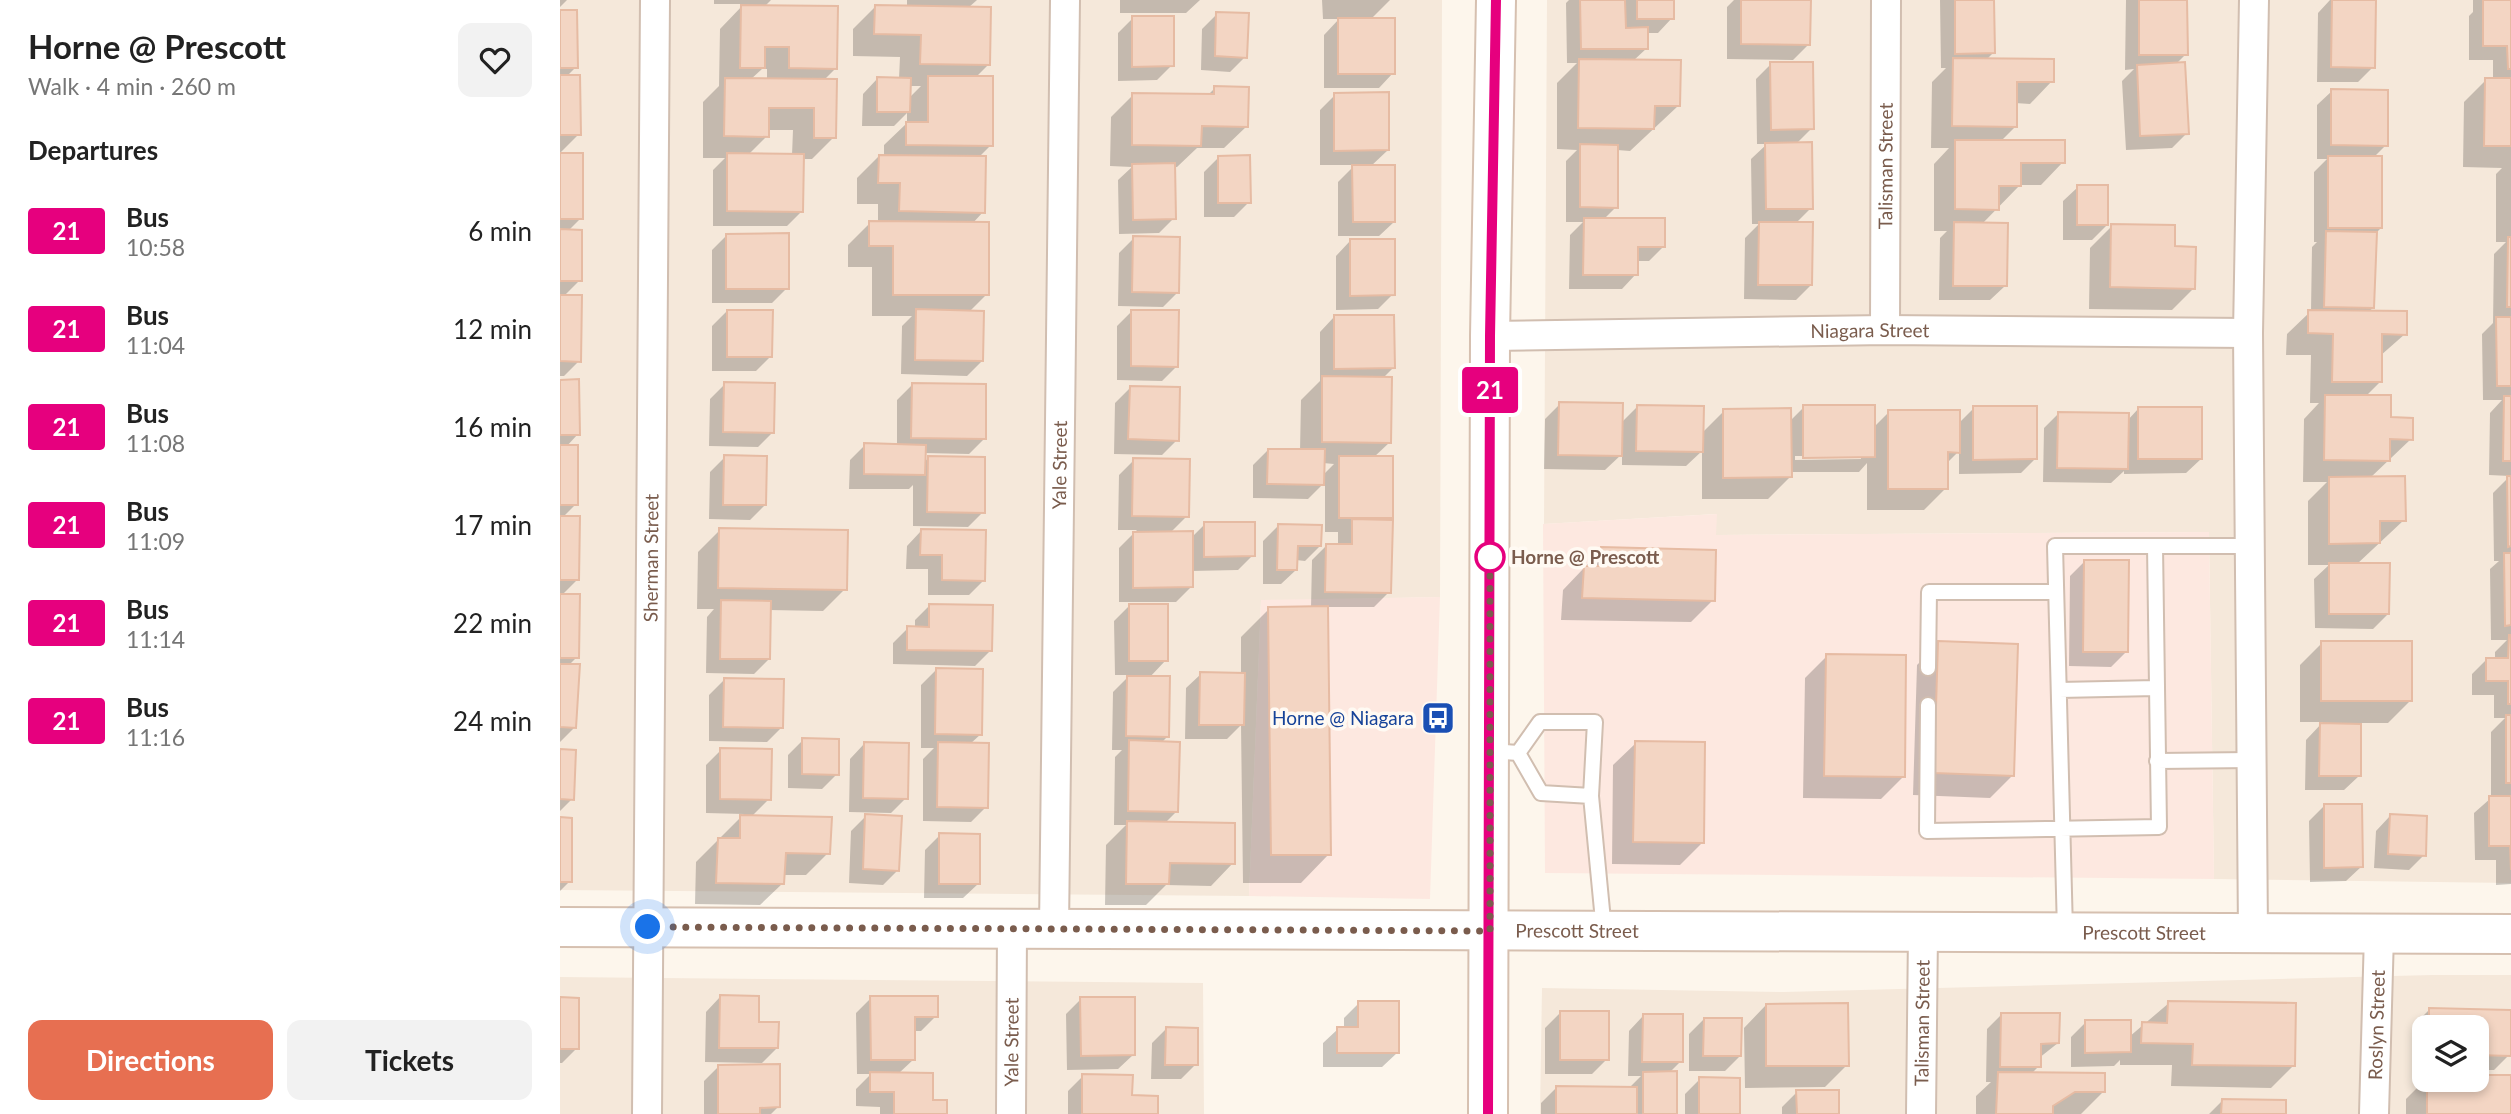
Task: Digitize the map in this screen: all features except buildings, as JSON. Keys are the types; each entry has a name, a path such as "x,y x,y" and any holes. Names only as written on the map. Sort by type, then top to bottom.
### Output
{"street":[{"name":"Sherman Street","path":"647,1114 655,0"},
{"name":"Yale Street","path":"1054,929 1065,0"},
{"path":"1488,1114 1490,931 1504,752 1490,336 1496,0"},
{"name":"Talisman Street","path":"1885,330 1886,0"},
{"path":"2253,933 2248,333 2254,0"},
{"name":"Niagara Street","path":"1490,336 1885,330 2248,333"},
{"name":"Prescott Street","path":"560,927 2511,934"},
{"name":"Yale Street","path":"1011,1114 1012,929"},
{"name":"Talisman Street","path":"1922,1114 1923,932"},
{"name":"Roslyn Street","path":"2374,1114 2379,934"}],"lane":[{"path":"2065,933 2054,546 2249,546"},
{"path":"1928,705 1927,831 2159,827 2155,546"},
{"path":"1927,668 1929,592 2056,592"},
{"path":"2059,690 2156,688"},
{"path":"1591,796 1541,793 1504,752 1540,722 1595,722 1591,796 1604,932"},
{"path":"2157,761 2252,760"}],"shaded area":[{"path":"560,0 1442,0 1440,597 1261,601 1249,896 560,890"},
{"path":"1547,0 2511,0 2511,883 2214,879 2209,532 1716,535 1716,514 1544,524"},
{"path":"1717,514 1716,535 2209,532 2214,879 1545,873 1543,524"},
{"path":"1440,597 1430,899 1249,896 1261,600"},
{"path":"2511,975 2511,1114 1540,1114 1542,988 1784,992"},
{"path":"560,977 1203,983 1204,1114 560,1114"}],"bus line":[{"name":"21","path":"1488,1114 1490,336 1496,0"}],"place":[{"name":"Horne @ Prescott","path":"1490,557"},
{"name":"Horne @ Niagara","path":"1438,718"}],"route":[{"path":"648,927 1490,931 1490,557"}]}
